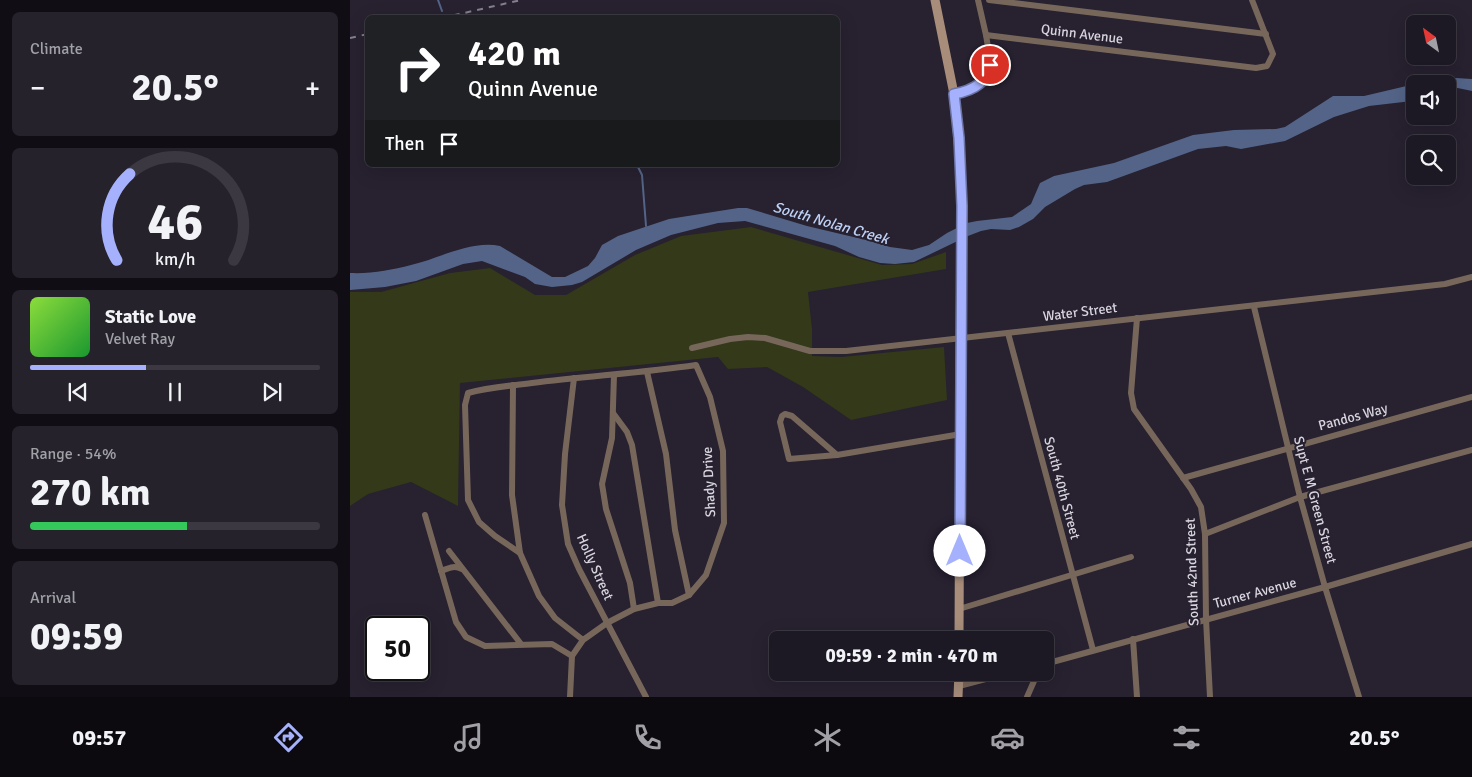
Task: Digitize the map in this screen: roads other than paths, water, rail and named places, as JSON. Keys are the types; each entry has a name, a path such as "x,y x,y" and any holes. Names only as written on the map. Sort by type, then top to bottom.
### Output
{"main road":[{"path":"934,0 954,94 959,138 962,206 959,631"},
{"path":"959,681 960,697"}],"street":[{"path":"954,94 974,88 989,69 990,59 978,0"},
{"path":"989,0 1050,3 1266,34"},
{"path":"1252,0 1266,34"},
{"name":"Quinn Avenue","path":"986,35 1256,68 1267,66 1272,54 1266,34"},
{"name":"Water Street","path":"692,348 748,336 765,338 810,351 827,352 1254,307 1445,284 1472,277"},
{"name":"Supt E M Green Street","path":"1254,307 1300,497 1359,697"},
{"name":"South 42nd Street","path":"1136,318 1131,393 1134,409 1184,478 1199,500 1201,507 1205,534 1206,619 1210,697"},
{"name":"South 40th Street","path":"1008,333 1093,650"},
{"name":"Shady Drive","path":"647,372 696,365 710,397 723,452 724,523 706,575 689,595"},
{"path":"520,553 495,536 479,522 468,500 465,405 468,393 488,388 647,372 666,454 675,530 689,595 672,603 658,603 634,609 607,622 583,640 572,656 570,697"},
{"path":"614,375 612,438 602,484 606,509 630,583 634,609"},
{"name":"Holly Street","path":"574,378 565,454 562,506 568,544 579,569 646,697"},
{"path":"513,386 512,495 520,553 539,596 555,618 583,640"},
{"name":"Pandos Way","path":"1184,478 1472,397"},
{"path":"613,413 627,432 632,445 658,603"},
{"path":"837,455 792,416 788,414 782,416 780,422 789,459 837,455 960,434"},
{"path":"1205,534 1300,497 1472,450"},
{"path":"425,515 456,622 466,637 485,646 552,644 572,656"},
{"name":"Turner Avenue","path":"1054,661 1325,587 1472,544"},
{"path":"449,551 521,644"},
{"path":"959,609 1131,557"},
{"path":"441,571 452,566 457,566 465,571"},
{"path":"1133,639 1138,697"},
{"path":"959,686 978,681"},
{"path":"1027,697 1034,681"}],"water":[{"path":"1456,78 1472,79 1472,91 1456,88"},
{"path":"1406,86 1406,102 1369,106 1334,117 1285,141 1241,149 1226,146 1198,149 1107,182 1084,185 1045,207 1033,219 1019,227 1010,230 991,229 981,231 914,262 880,263 859,257 835,246 745,221 718,223 671,235 636,250 582,282 572,285 552,287 535,284 525,277 482,261 463,264 416,281 385,287 350,290 350,273 396,268 466,248 489,245 500,246 552,277 565,277 588,266 602,245 618,236 669,219 738,208 747,208 807,226 890,247 912,250 929,245 967,223 1012,217 1031,204 1040,183 1054,176 1114,163 1193,135 1285,127 1333,96 1364,96"}],"waterway":[{"path":"438,0 442,11"},
{"path":"638,167 642,175 646,226"}],"railway":[{"path":"455,15 521,0"},
{"path":"350,38 365,35"}],"water label":[{"name":"South Nolan Creek","path":"831,223"}]}
